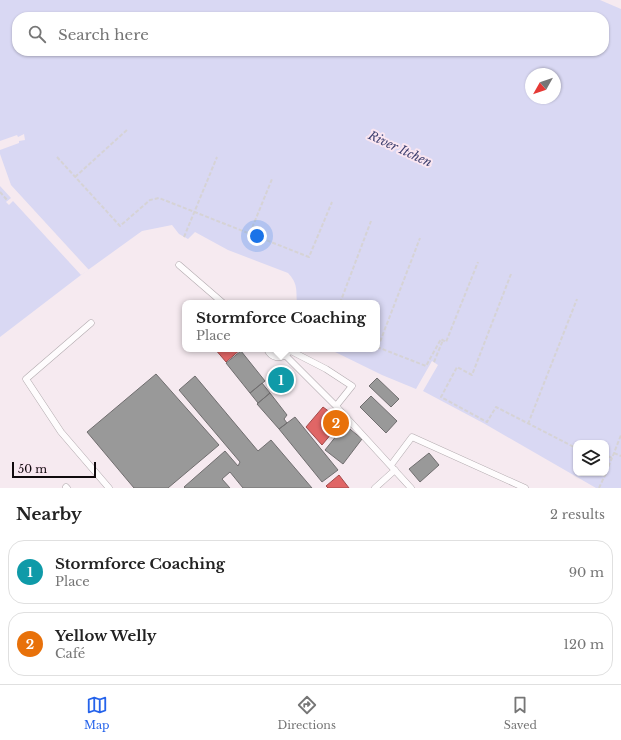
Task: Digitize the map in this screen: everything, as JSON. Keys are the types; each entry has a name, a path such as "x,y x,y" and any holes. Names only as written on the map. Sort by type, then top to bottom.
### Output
{"lane":[{"path":"179,266 219,300"},
{"path":"91,323 26,379 61,432 109,488"},
{"path":"268,352 270,355 278,358 288,352"},
{"path":"288,352 411,488"},
{"path":"288,352 326,369 352,386 336,406"},
{"path":"375,488 393,468 412,437 526,488"}],"path":[{"path":"75,177 128,130"},
{"path":"58,157 120,226 150,200 159,198 309,257 332,202"},
{"path":"184,237 217,157"},
{"path":"250,234 272,179"},
{"path":"0,192 8,201"},
{"path":"341,300 371,221"},
{"path":"380,339 420,238"},
{"path":"380,348 426,366 441,338 446,342 478,262"},
{"path":"511,274 472,375 456,367 441,397 487,422 496,407 573,446"},
{"path":"528,424 577,299"},
{"path":"434,362 443,340"},
{"path":"609,465 621,435"},
{"path":"614,454 621,456"},
{"path":"599,488 604,476"}],"water":[{"name":"River Itchen","path":"0,0 600,0 621,9 621,488 596,488 575,476 609,476 609,440 573,440 573,475 485,424 423,391 438,365 432,361 416,389 382,375 335,352 380,352 380,300 297,300 295,284 288,273 228,250 195,232 188,239 179,234 172,225 142,231 81,275 0,337"}],"pier":[{"path":"24,134 25,140 19,141 19,143 0,150 0,141"},
{"path":"0,154 11,185 89,270 81,275 13,201 9,205 6,202 11,198 0,186"}],"building: Shops":[{"path":"218,352 238,352 226,362"},
{"path":"283,370 290,375 279,390 272,385"},
{"path":"323,407 342,421 322,445 306,427"},
{"path":"339,475 349,488 328,488 326,486"}],"building: Industry":[{"path":"242,352 265,381 250,393 226,363"},
{"path":"156,374 219,445 168,488 134,488 87,432"},
{"path":"195,376 258,451 271,440 312,488 243,488 230,472 222,479 230,488 185,488 184,487 225,451 238,466 240,462 179,390"},
{"path":"377,378 399,399 391,407 369,386"},
{"path":"262,383 270,393 258,403 250,393"},
{"path":"270,393 287,415 284,419 287,423 279,429 257,404"},
{"path":"371,396 397,421 386,433 360,407"},
{"path":"295,417 338,470 322,482 279,429"},
{"path":"345,425 362,439 343,464 325,450"},
{"path":"429,453 439,465 420,482 409,469"}],"place":[{"name":"Stormforce Coaching","path":"281,380"},
{"name":"Yellow Welly","path":"336,423"}]}
